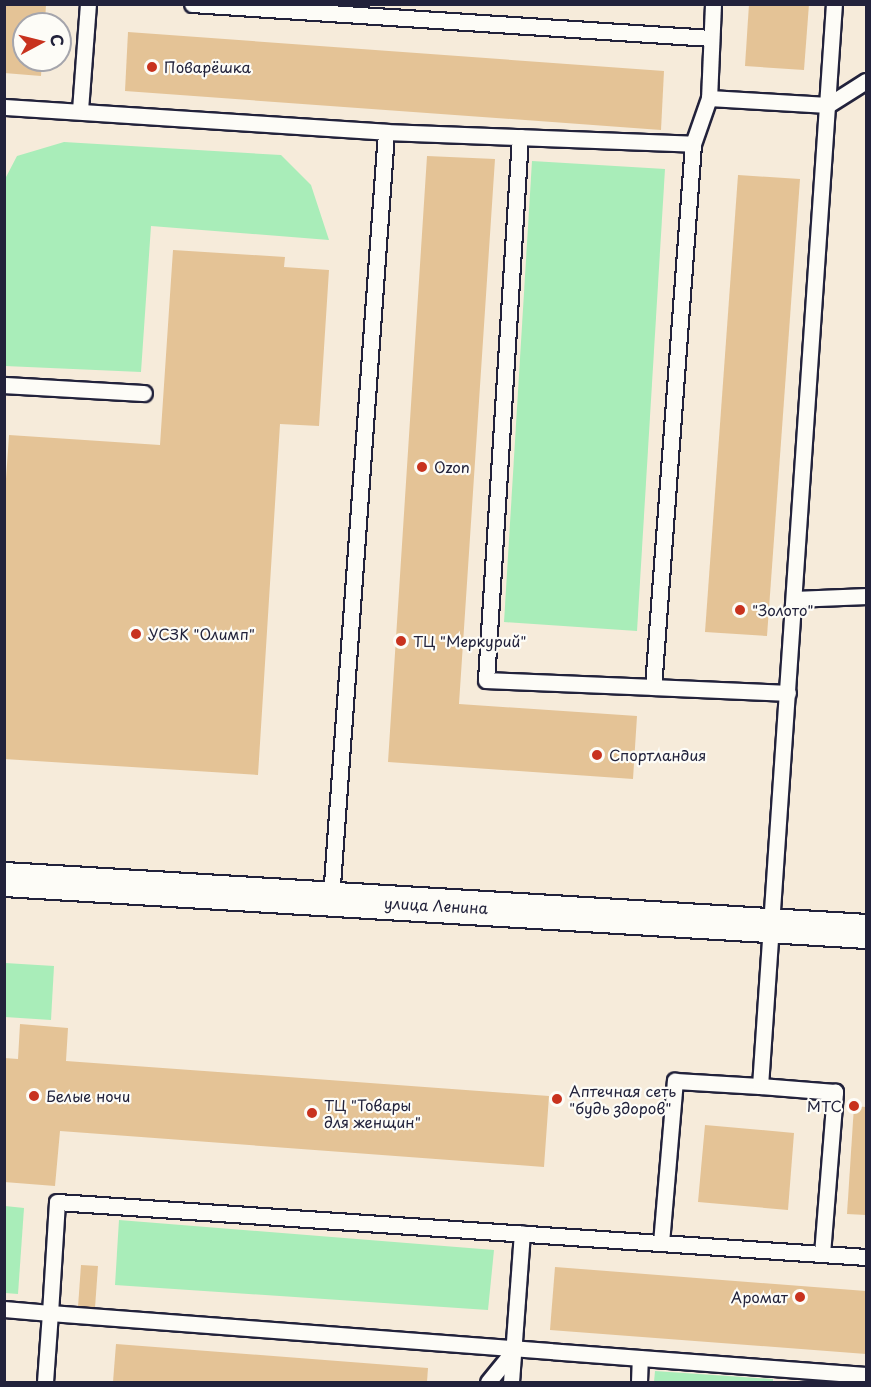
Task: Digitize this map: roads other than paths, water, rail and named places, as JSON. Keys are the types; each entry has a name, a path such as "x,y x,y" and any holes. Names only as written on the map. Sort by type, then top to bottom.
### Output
{"main road":[{"name":"улица Ленина","path":"4,879 867,931"}],"lane":[{"path":"80,110 88,4"},
{"path":"192,4 711,38"},
{"path":"652,687 693,144 708,98 713,4"},
{"path":"760,1086 773,925 834,4"},
{"path":"708,98 828,105 867,81"},
{"path":"4,107 80,110 386,132 693,144"},
{"path":"331,898 386,132"},
{"path":"520,137 486,680 788,693"},
{"path":"4,385 144,393"},
{"path":"795,599 867,596"},
{"path":"661,1243 675,1081 760,1086 835,1092 822,1254"},
{"path":"45,1383 57,1202 867,1257"},
{"path":"511,1383 522,1233"},
{"path":"4,1309 867,1376"},
{"path":"488,1383 514,1350"},
{"path":"639,1383 640,1358"}],"place":[{"name":"Поварёшка","path":"152,67"},
{"name":"Ozon","path":"422,467"},
{"name":"\"Золото\"","path":"740,610"},
{"name":"УСЗК \"Олимп\"","path":"136,634"},
{"name":"ТЦ \"Меркурий\"","path":"401,641"},
{"name":"Спортландия","path":"597,755"},
{"name":"Белые ночи","path":"34,1096"},
{"name":"Аптечная сеть \"будь здоров\"","path":"557,1099"},
{"name":"МТС","path":"854,1106"},
{"name":"ТЦ \"Товары для женщин\"","path":"312,1113"},
{"name":"Аромат","path":"800,1297"}]}
